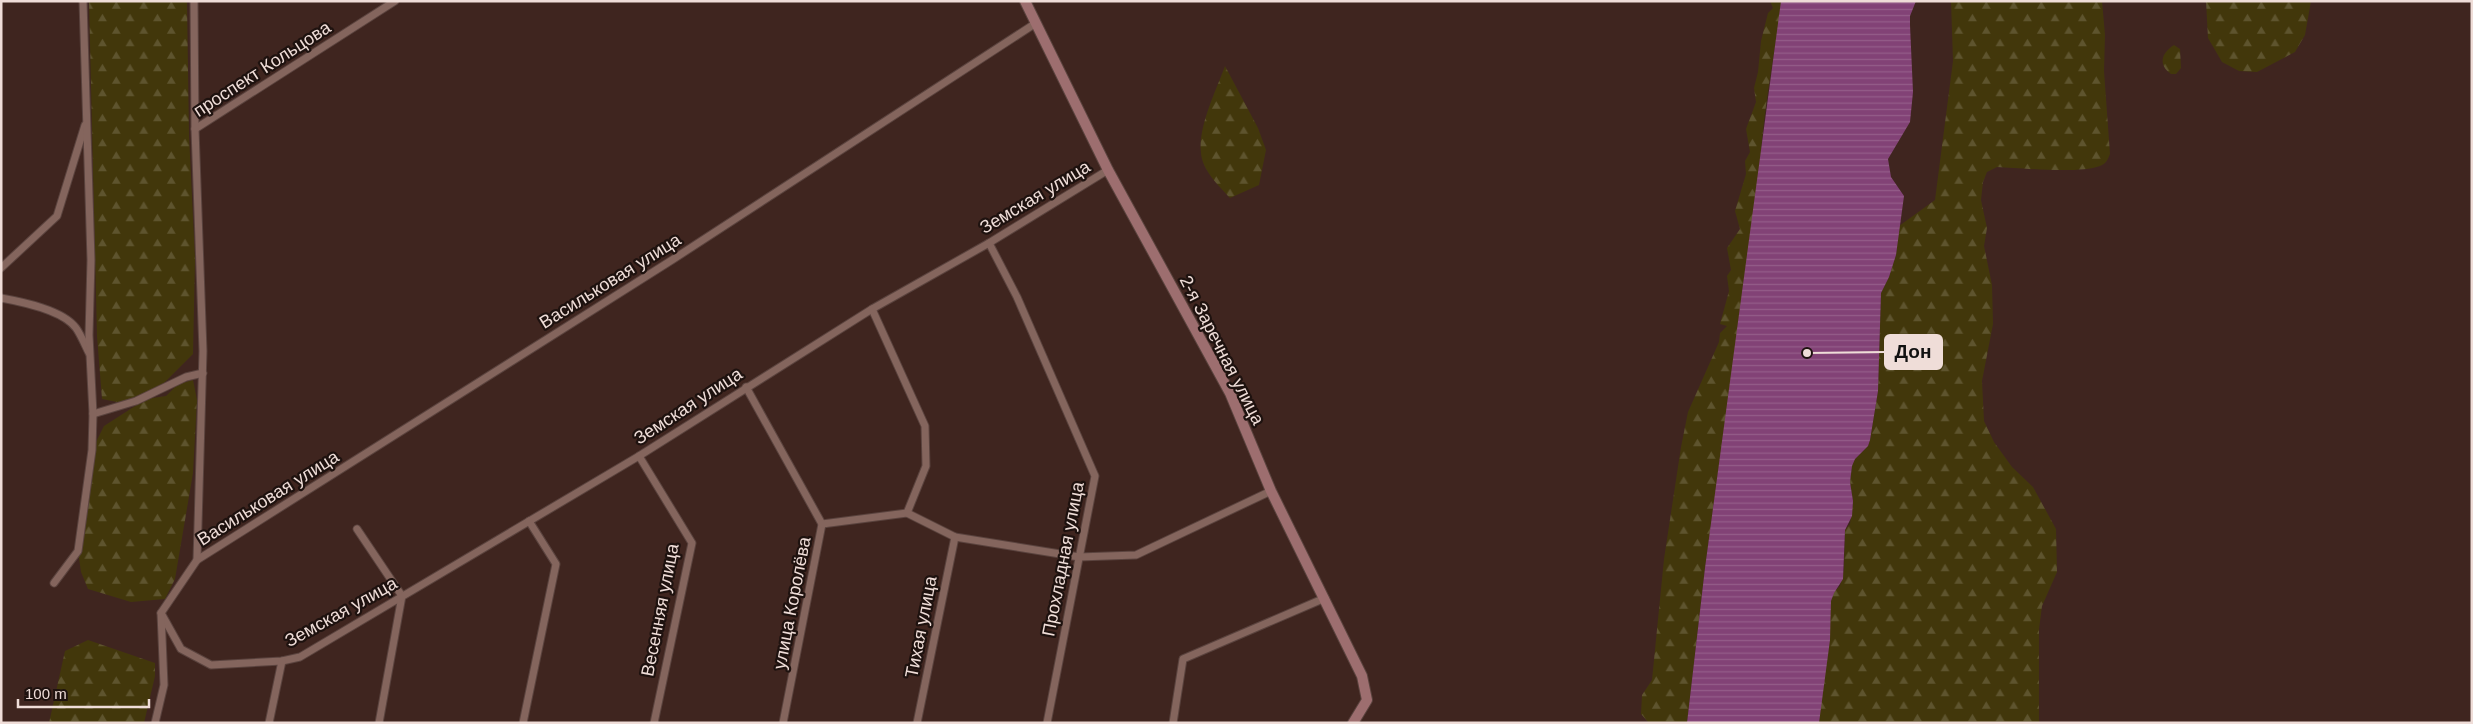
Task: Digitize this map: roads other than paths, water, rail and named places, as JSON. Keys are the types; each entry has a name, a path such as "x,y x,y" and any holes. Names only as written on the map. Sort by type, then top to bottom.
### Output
{"street":[{"path":"54,583 78,551 92,450 91,260 83,1"},
{"path":"155,723 164,685 161,613 197,560 203,373 195,129 194,1"},
{"name":"проспект Кольцова","path":"195,129 395,1"},
{"name":"2-я Заречная улица","path":"1025,1 1108,170 1230,394 1271,491 1362,676 1367,700 1353,723"},
{"name":"Васильковая улица","path":"197,560 672,260 1036,23"},
{"path":"1,268 57,216 87,117"},
{"name":"Земская улица","path":"161,613 181,649 211,665 282,661 300,657 639,456 872,309 989,243 1108,170"},
{"name":"Прохладная улица","path":"989,243 1017,297 1095,476 1047,723"},
{"path":"1,298 23,302 53,312 76,327 90,355"},
{"path":"872,309 925,426 926,466 907,513"},
{"path":"93,414 136,401 186,377 203,373"},
{"name":"улица Королёва","path":"746,387 822,524 783,723"},
{"name":"Весенняя улица","path":"639,456 692,543 654,723"},
{"path":"822,524 907,513 955,537 1079,557 1136,556 1271,491"},
{"path":"523,723 556,564 529,521"},
{"path":"357,529 402,596 379,723"},
{"name":"Тихая улица","path":"917,723 955,537"},
{"path":"1173,723 1183,659 1325,598"},
{"name":"Земская улица","path":"269,723 282,661"}],"place":[{"name":"Дон","path":"1807,353"}]}
